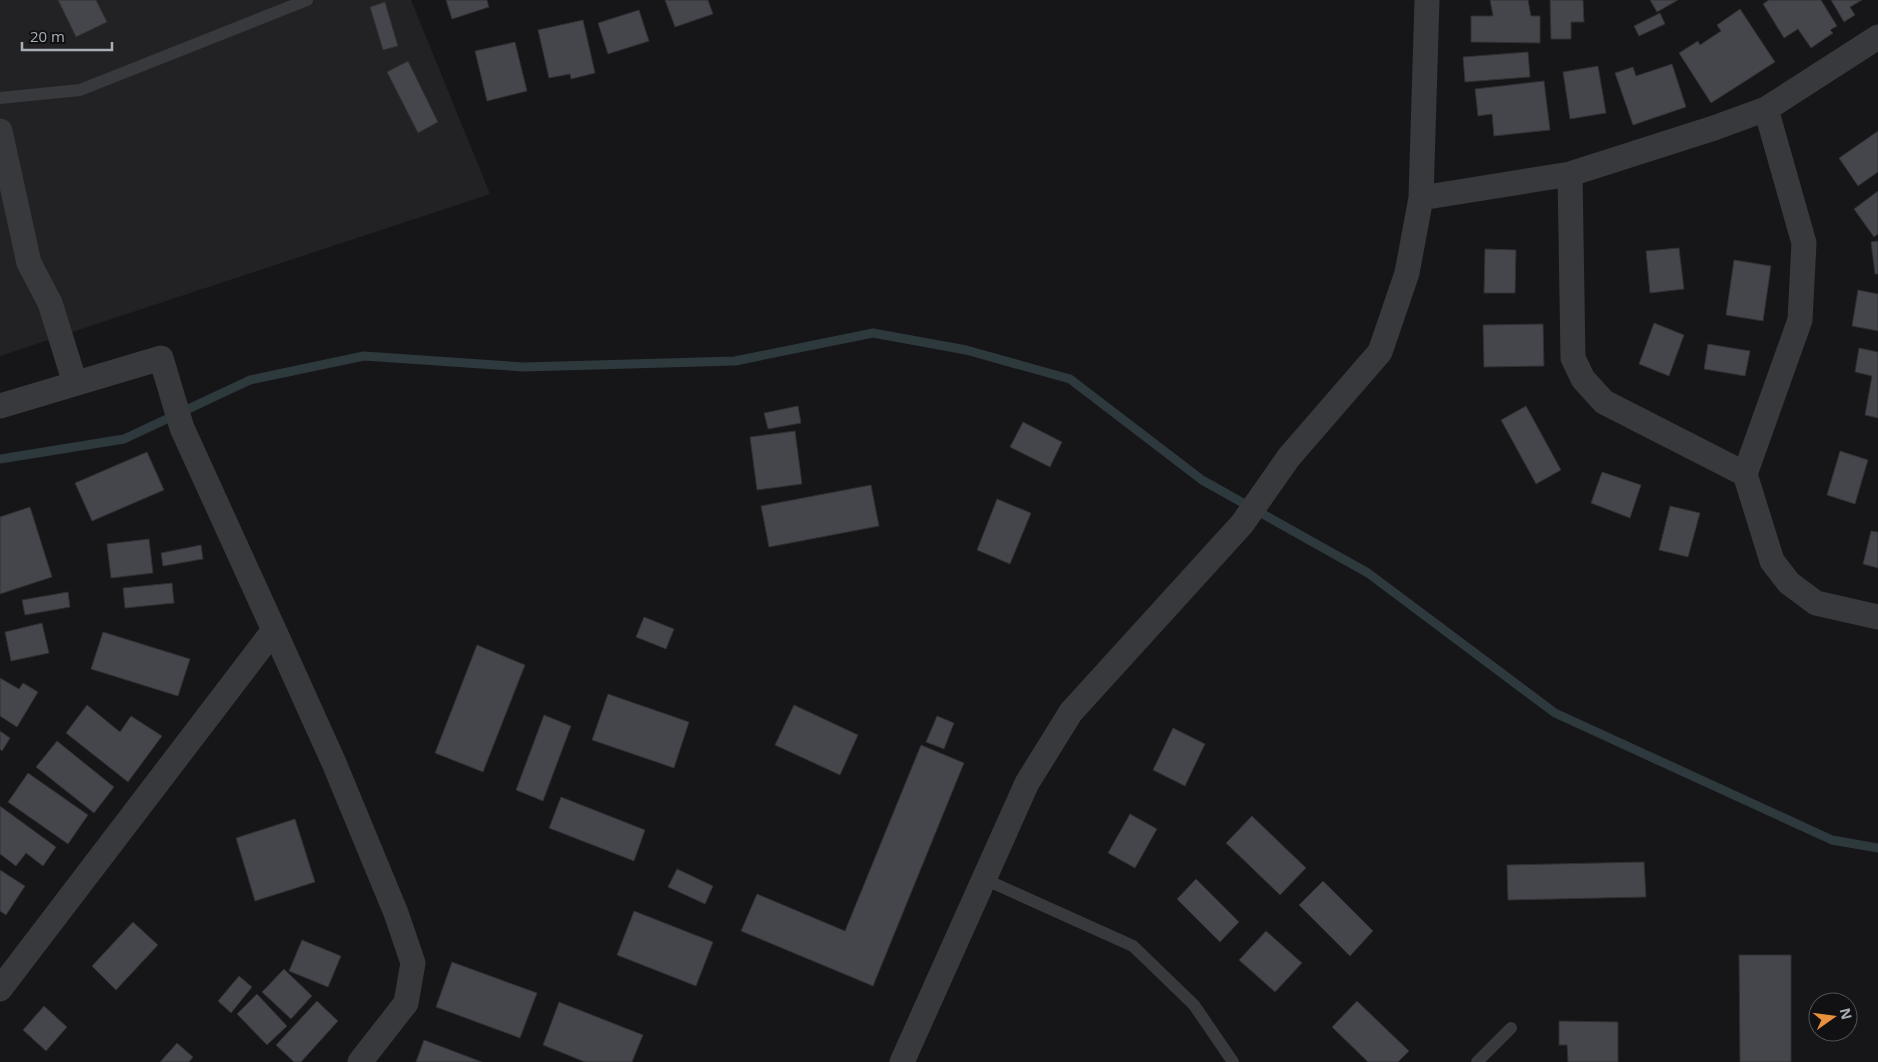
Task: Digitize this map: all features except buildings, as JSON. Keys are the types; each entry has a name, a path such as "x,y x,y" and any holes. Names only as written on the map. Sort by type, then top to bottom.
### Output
{"street":[{"path":"902,1062 1028,783 1071,712 1242,524 1289,457 1380,352 1407,273 1422,198 1427,0"},
{"path":"1422,198 1570,174 1766,109 1878,37"},
{"path":"1766,109 1804,243 1800,320 1745,474 1772,561 1789,583 1816,603 1878,617"},
{"path":"0,131 29,263 50,303 75,383"},
{"path":"1570,174 1573,358 1583,379 1604,402 1745,474"},
{"path":"0,406 161,358 182,428 334,763 396,913 413,963 406,1003 360,1062"},
{"path":"0,989 274,630"}],"lane":[{"path":"0,98 80,90 307,0"},
{"path":"984,879 1133,946 1194,1004 1232,1062"},
{"path":"1477,1062 1511,1028"}],"shaded area":[{"path":"0,0 411,0 490,194 0,356"}],"waterway":[{"path":"0,459 124,439 250,380 364,356 524,367 735,361 873,333 966,350 1070,379 1202,480 1368,573 1555,713 1832,840 1878,848"}]}
